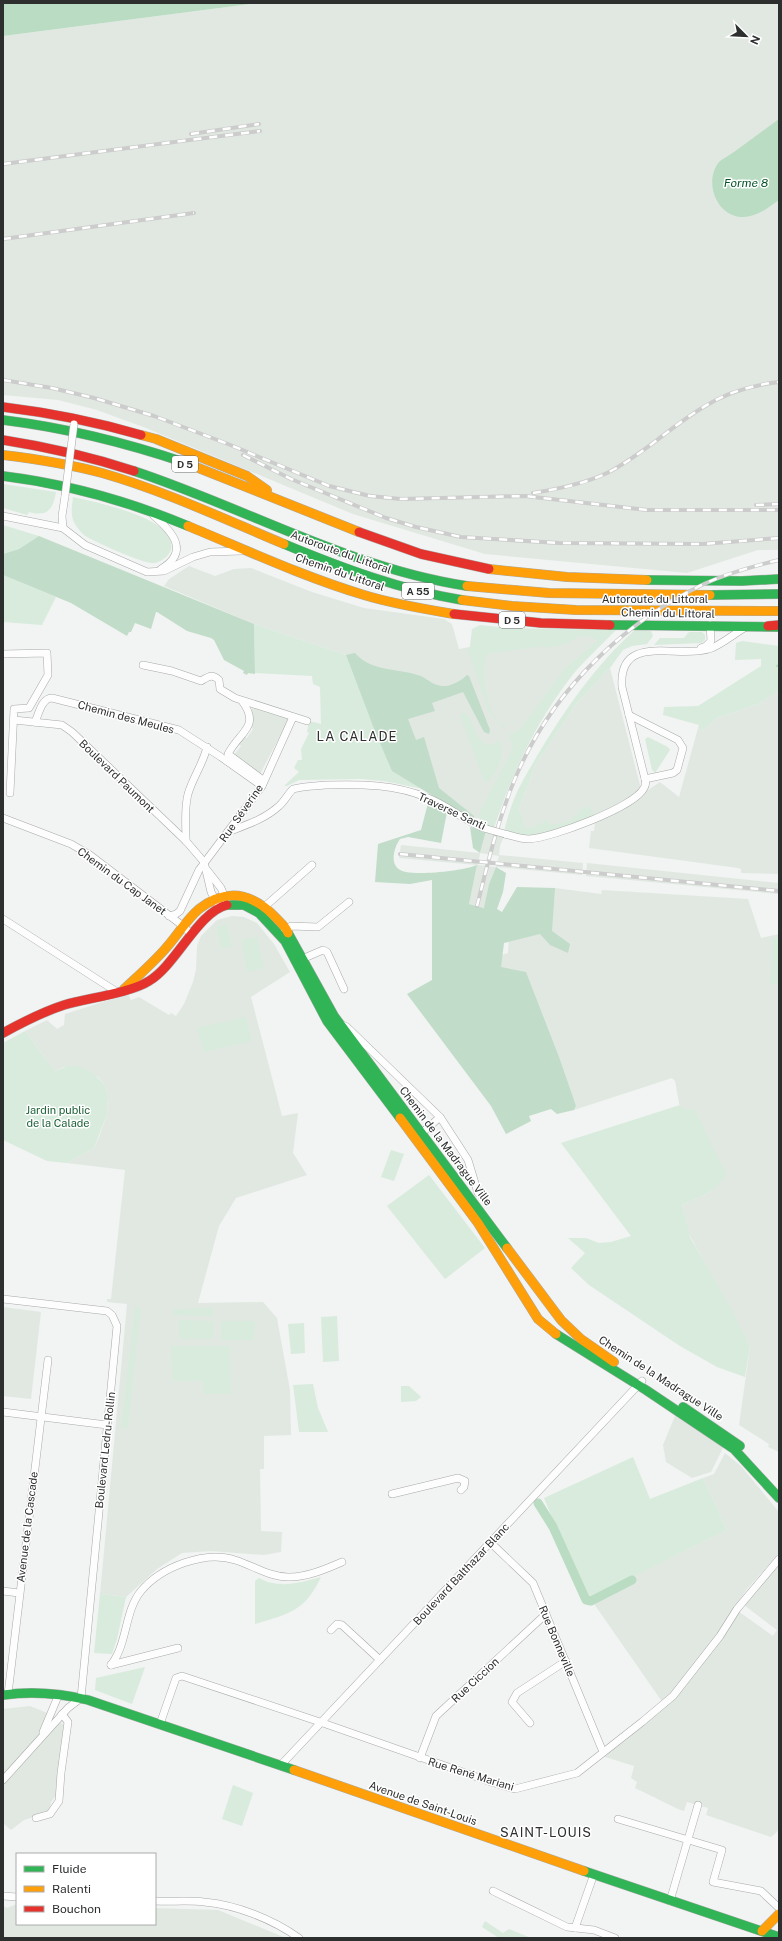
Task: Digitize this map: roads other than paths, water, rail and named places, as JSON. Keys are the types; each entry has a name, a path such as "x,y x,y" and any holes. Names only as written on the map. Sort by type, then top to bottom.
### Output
{"main road":[{"path":"3,408 30,410 156,439 247,476 285,502 391,544 438,558 489,568 537,575 591,579 779,579"},
{"name":"D 5","path":"3,420 29,422 63,428 129,444 285,502"},
{"name":"Autoroute du Littoral","path":"3,440 61,450 121,465 170,483 354,557 439,581 496,590 557,594 779,594"},
{"name":"Autoroute du Littoral","path":"3,454 71,465 135,484 352,571 392,584 458,600 502,607 552,610 779,610"},
{"name":"Chemin du Littoral","path":"3,476 74,487 148,511 327,583 374,598 452,614 543,623 779,626"},
{"name":"Chemin de la Madrague Ville","path":"120,990 166,948 182,926 198,910 214,899 225,896 249,898 284,932 302,959 339,1023 560,1320 581,1340 734,1449 779,1498"},
{"name":"Chemin de la Madrague Ville","path":"3,1033 34,1016 120,990 136,987 150,981 173,958 191,934 208,916 223,906 230,904 244,905 262,909"},
{"name":"Chemin de la Madrague Ville","path":"284,932 327,1021 478,1223 538,1319 555,1333 737,1442 779,1487"},
{"path":"532,1298 545,1299 546,1308 542,1312 531,1308 532,1298"},
{"name":"Avenue de Saint-Louis","path":"6,1694 40,1691 81,1698 594,1874 761,1935 779,1937"},
{"path":"761,1935 779,1914"}],"street":[{"path":"63,528 62,516 74,421"},
{"path":"148,511 169,529 176,542 173,557 166,566 155,572"},
{"path":"3,516 63,528 85,545 147,572 164,571 193,557 210,552 239,550 255,554"},
{"path":"693,651 709,644 711,640 710,625"},
{"path":"629,715 678,740 683,748 678,770 673,773 645,779 629,715 621,678 624,667 629,660 646,651 693,651 711,649 748,626"},
{"path":"3,654 46,653 48,675 29,708 14,709 10,793"},
{"path":"143,665 172,671 201,681 210,675 214,676 219,680 220,688 242,700 307,721"},
{"name":"Chemin des Meules","path":"35,722 44,702 48,698 52,698 179,730 262,783"},
{"path":"242,700 251,714 251,721 228,754 262,783"},
{"name":"Rue Séverine","path":"204,862 228,832 262,783 293,717"},
{"name":"Boulevard Paumont","path":"14,720 67,727 186,841 204,862"},
{"path":"186,841 188,795 207,747"},
{"name":"Traverse Santi","path":"228,832 258,820 273,811 293,789 304,786 345,784 381,785 416,794 428,798 470,822 505,834 522,838 534,838 583,824 623,804 644,789 645,779"},
{"name":"Chemin du Cap Janet","path":"3,818 70,844 90,855 191,934"},
{"path":"169,916 180,911 204,862"},
{"path":"204,862 214,899 218,904 223,906 225,896 207,870"},
{"path":"262,909 312,865"},
{"path":"284,932 291,926 318,927 349,902"},
{"path":"3,919 120,990"},
{"path":"302,959 323,950 327,952 344,988"},
{"path":"339,1023 347,1027 440,1117 468,1160 478,1193"},
{"path":"334,1031 342,1035 354,1049 361,1052"},
{"path":"389,1068 377,1074 376,1081 388,1096 389,1103"},
{"path":"396,1112 404,1118 414,1130 422,1133 440,1117"},
{"name":"Boulevard Ledru-Rollin","path":"3,1299 107,1311 112,1315 117,1326 81,1698"},
{"name":"Avenue de la Cascade","path":"6,1694 48,1360"},
{"name":"Boulevard Balthazar Blanc","path":"280,1766 640,1383"},
{"path":"3,1412 107,1425"},
{"path":"392,1494 458,1478 465,1481 464,1487 461,1490"},
{"name":"Rue Bonneville","path":"491,1543 533,1583 603,1752"},
{"path":"178,1648 111,1666 117,1658 123,1641 133,1603 142,1590 156,1577 193,1559 214,1556 233,1559 275,1575 289,1577 302,1575 342,1562"},
{"name":"Rue René Mariani","path":"160,1724 176,1678 182,1676 515,1789 577,1773 673,1696 720,1636 737,1609 779,1559"},
{"path":"3,1591 19,1593"},
{"name":"Rue Ciccion","path":"420,1758 436,1716 546,1614"},
{"path":"331,1630 337,1624 342,1625 380,1660"},
{"path":"530,1723 512,1702 518,1693 566,1661"},
{"path":"40,1740 59,1694"},
{"path":"3,1780 62,1714 81,1698"},
{"path":"36,1818 50,1814 59,1801 68,1722 62,1714"},
{"path":"670,1901 698,1805"},
{"path":"618,1819 722,1850 713,1882 761,1891 779,1908"},
{"path":"575,1928 594,1874"},
{"path":"493,1892 568,1927 594,1930 615,1938"},
{"path":"3,1896 16,1897"},
{"path":"156,1901 203,1901 229,1905 275,1924 299,1938"}],"water":[{"path":"3,3 258,3 3,36"},
{"name":"Forme 8","path":"779,119 779,200 763,211 754,215 744,217 735,216 726,212 715,197 712,179 714,170 719,162"}],"waterway":[{"path":"538,1503 553,1527 586,1600 591,1601 632,1580"}],"railway":[{"path":"191,134 259,124"},
{"path":"3,164 260,131"},
{"path":"3,239 194,213"},
{"path":"3,380 52,388 94,398 154,416 228,444 329,486 370,496 401,499 525,496 647,510 779,510"},
{"path":"533,493 580,483 607,473 632,458 690,416 720,398 739,390 779,382"},
{"path":"243,455 291,479 386,518 416,527 461,537 559,543 703,544 779,538"},
{"path":"756,505 779,504"},
{"path":"477,906 501,817 521,765 536,736 554,709 575,683 597,659 622,637 675,599 722,576 779,560"},
{"path":"400,854 779,891"}],"district":[{"name":"LA CALADE","path":"357,736"},
{"name":"SAINT-LOUIS","path":"546,1832"}],"park label":[{"name":"Jardin public de la Calade","path":"58,1116"}]}
